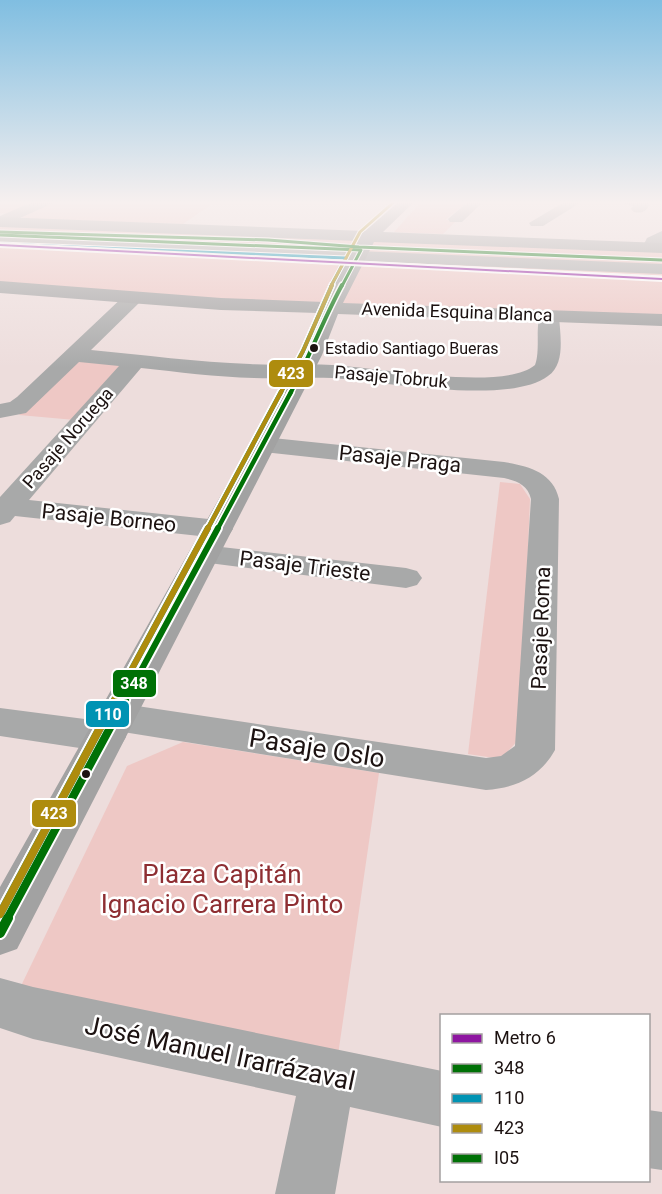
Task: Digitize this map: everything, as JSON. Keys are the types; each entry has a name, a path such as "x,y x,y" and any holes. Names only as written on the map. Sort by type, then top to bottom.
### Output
{"main road":[{"path":"0,933 303,371 330,308 357,257"},
{"name":"Avenida Esquina Blanca","path":"0,287 134,298 330,308 662,320"}],"street":[{"path":"480,257 662,263"},
{"path":"487,257 662,269"},
{"path":"0,411 22,405 134,298"},
{"name":"Pasaje Tobruk","path":"74,355 279,372 335,372 464,383 500,382 524,378 540,372 548,364 549,316"},
{"name":"Pasaje Noruega","path":"3,510 136,360"},
{"name":"Pasaje Praga","path":"263,445 504,470 516,472 536,481"},
{"name":"Pasaje Roma","path":"516,769 531,756 537,739 545,499 542,487 536,481"},
{"name":"Pasaje Borneo","path":"3,510 211,541"},
{"name":"Pasaje Trieste","path":"211,541 406,578"},
{"name":"Pasaje Oslo","path":"0,722 111,727 478,773 502,773 516,769"},
{"name":"José Manuel Irarrázaval","path":"0,1004 33,1013 440,1099"},
{"path":"305,1194 328,1076"}],"green space":[{"path":"0,257 662,257 662,315 221,299 0,283"},
{"path":"74,361 124,365 75,420 19,415"},
{"path":"500,482 520,484 530,499 520,738 501,759 468,754"},
{"name":"Plaza Capitán Ignacio Carrera Pinto","path":"183,742 379,773 338,1055 19,990 127,766"}],"metro line":[{"name":"6","path":"228,257 662,279"}],"transit line":[{"name":"110","path":"0,914 303,351 322,304 346,258 314,257"},
{"name":"423","path":"0,914 303,351 322,304 347,257"},
{"name":"348","path":"0,933 311,355 330,308 357,257"},
{"name":"I05","path":"586,257 662,260"},
{"name":"110","path":"308,261 662,278"}],"place":[{"name":"Estadio Santiago Bueras","path":"314,348"}]}
